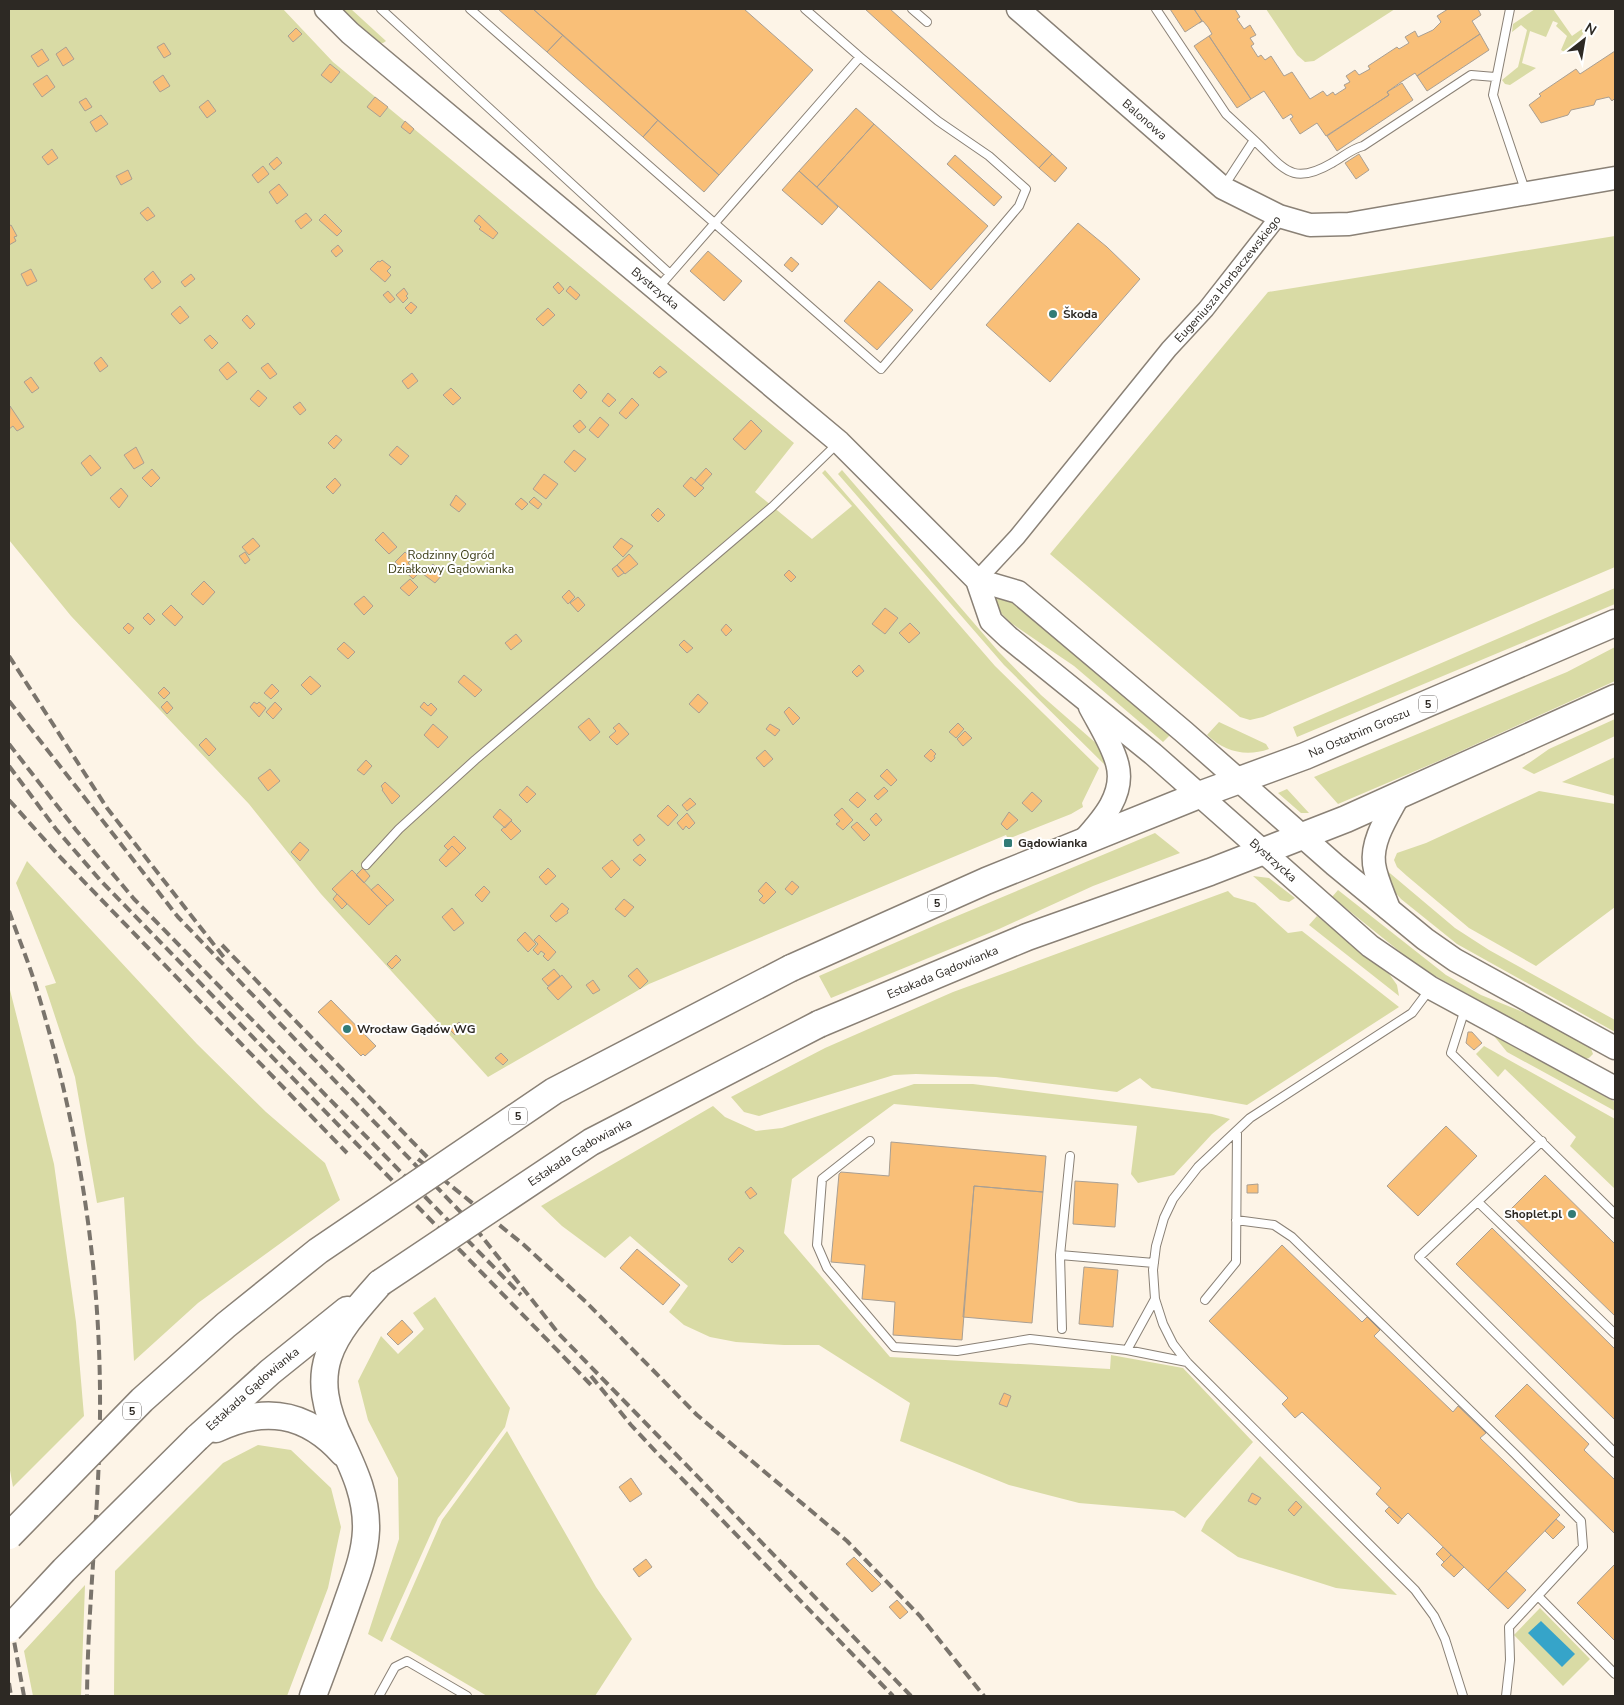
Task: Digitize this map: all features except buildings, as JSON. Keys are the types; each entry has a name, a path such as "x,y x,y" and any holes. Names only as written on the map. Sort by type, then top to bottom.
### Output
{"main road":[{"name":"Na Ostatnim Groszu","path":"1239,780 1311,754 1615,623"},
{"path":"1262,850 1346,819 1615,698"},
{"name":"5","path":"9,1536 142,1400 226,1325 318,1251 554,1091 792,968 986,881 1239,780"},
{"name":"Estakada Gądowianka","path":"9,1629 64,1570 197,1438 270,1372 380,1283 591,1142 819,1024 1027,937 1210,872 1262,850"},
{"path":"313,1696 364,1550 366,1531 363,1497 350,1460 326,1408 324,1374 332,1347 340,1330 380,1283"},
{"path":"197,1438 238,1419 257,1416 279,1416 298,1421 317,1431 336,1445 350,1460"}],"street":[{"name":"Bystrzycka","path":"326,9 350,33 663,282 839,442 977,580 991,621 1032,659 1153,754 1370,946 1431,988 1615,1088"},
{"name":"Balonowa","path":"1018,9 1223,188 1279,216"},
{"name":"Eugeniusza Horbaczewskiego","path":"977,580 1017,537 1169,349 1206,309 1279,216 1310,225 1349,224 1615,178"},
{"name":"Bystrzycka","path":"977,580 1018,592 1389,910 1455,960 1615,1048"},
{"path":"1083,841 1106,813 1117,792 1118,763 1087,701"},
{"path":"1389,910 1376,872 1374,855 1381,830 1399,796"},
{"path":"1577,1066 1591,1068 1602,1061 1604,1049 1596,1037"}],"lane":[{"path":"382,9 663,282 860,57"},
{"path":"470,9 881,369 1019,206 1026,189 989,156 938,121 805,9"},
{"path":"912,9 927,22"},
{"path":"1156,9 1226,114 1288,171 1299,175 1311,174 1354,148 1363,146 1471,75 1495,77"},
{"path":"1510,9 1495,77 1493,95 1526,194"},
{"path":"1223,188 1254,140"},
{"path":"366,865 400,829 475,760 772,507 839,442"},
{"path":"1431,988 1412,1012 1250,1118 1198,1167 1173,1199 1158,1236 1154,1263 1155,1299 1163,1324 1173,1344 1187,1362 1415,1590 1434,1616 1445,1639 1463,1696"},
{"path":"1465,1007 1451,1053 1615,1214"},
{"path":"1205,1300 1236,1262 1237,1131"},
{"path":"870,1141 822,1179 817,1245 827,1268 894,1347 957,1351 1030,1339 1127,1350 1187,1362"},
{"path":"1542,1141 1419,1257 1615,1453"},
{"path":"1062,1329 1060,1255 1070,1156"},
{"path":"1478,1202 1615,1334"},
{"path":"1236,1220 1274,1225 1292,1237 1515,1454 1581,1521 1583,1547 1539,1597 1509,1627 1510,1660 1506,1696"},
{"path":"1060,1255 1154,1263"},
{"path":"1127,1350 1155,1299"},
{"path":"1539,1597 1615,1674"},
{"path":"378,1696 394,1667 406,1661 467,1696"}],"green space":[{"name":"Rodzinny Ogród Działkowy Gądowianka","path":"9,9 283,9 333,62 794,443 755,492 812,539 852,506 822,473 825,470 995,666 1099,768 1082,803 1083,807 1071,814 1008,839 1006,835 649,984 488,1077 321,894 249,804 71,616 9,540"},
{"path":"340,9 351,9 386,41 383,43 373,42"},
{"path":"1266,9 1395,9 1314,61 1305,62 1297,55"},
{"path":"1535,9 1553,9 1572,36 1582,29 1583,34 1566,53 1561,50 1567,36 1556,26 1558,23 1553,21 1546,37 1530,31 1522,63 1536,68 1510,85 1505,84 1502,80 1518,67 1527,30 1521,25 1512,32 1513,24"},
{"path":"1615,236 1615,567 1263,717 1250,720 1240,717 1050,554 1268,292"},
{"path":"842,470 998,651 1041,695 1097,744 1109,769 1004,665 838,474"},
{"path":"1615,588 1615,604 1297,737 1293,727"},
{"path":"993,595 1003,595 1170,735 1163,742 1074,666 1011,623 996,608"},
{"path":"1615,647 1615,681 1441,760 1338,804 1314,777 1567,672"},
{"path":"1615,719 1615,736 1534,774 1522,768 1549,749"},
{"path":"1219,722 1266,744 1269,749 1244,753 1228,749 1207,735"},
{"path":"1615,757 1615,796 1562,782"},
{"path":"1287,789 1309,813 1301,813 1278,793"},
{"path":"1539,791 1615,804 1615,907 1536,966 1469,928 1397,867 1394,860 1397,853 1426,843"},
{"path":"1155,833 1180,853 1093,886 999,929 831,998 819,976 938,924"},
{"path":"27,861 197,1044 266,1112 325,1163 340,1200 198,1303 134,1361 124,1197 97,1203 75,1077 45,986 56,983 16,883"},
{"path":"1385,869 1455,928 1489,950 1615,1020 1615,1032 1457,944 1401,899 1393,890"},
{"path":"1253,876 1269,878 1295,898 1289,902 1280,900"},
{"path":"1338,890 1446,975 1481,995 1535,1017 1590,1046 1593,1054 1585,1059 1419,967 1332,897"},
{"path":"1228,891 1234,897 1255,903 1288,933 1302,931 1399,1007 1247,1105 1152,1088 1140,1078 1117,1092 996,1077 916,1074 894,1075 759,1116 744,1112 731,1097 825,1048 953,992"},
{"path":"1317,916 1390,975 1397,985 1399,996 1309,925"},
{"path":"9,986 54,1164 76,1322 84,1416 13,1487 9,1465"},
{"path":"1494,1036 1615,1102 1615,1111 1507,1052"},
{"path":"1484,1046 1615,1119 1615,1189 1570,1146 1576,1137 1505,1069 1498,1077 1476,1054"},
{"path":"914,1084 973,1084 1212,1114 1230,1119 1212,1134 1174,1175 1138,1183 1131,1174 1137,1126 894,1104 792,1179 784,1233 890,1357 1110,1369 1111,1355 1183,1368 1253,1442 1185,1518 1174,1511 1079,1503 1009,1485 900,1441 910,1403 819,1345 736,1342 710,1337 684,1325 669,1312 688,1286 630,1236 605,1258 562,1226 541,1206 713,1106 725,1117 756,1131 782,1128"},
{"path":"435,1297 510,1408 505,1427 438,1518 382,1642 368,1634 399,1539 398,1478 368,1420 358,1381 381,1336 398,1354 424,1329 413,1313"},
{"path":"507,1431 596,1587 632,1639 595,1696 487,1696 390,1639 442,1520"},
{"path":"258,1445 291,1450 331,1488 341,1527 328,1588 287,1696 114,1696 115,1571 223,1463"},
{"path":"1260,1456 1397,1595 1336,1588 1238,1557 1201,1531 1206,1521"},
{"path":"85,1585 81,1696 33,1696 24,1651"},
{"path":"1540,1608 1590,1659 1563,1686 1514,1635"}],"water":[{"path":"1541,1621 1575,1654 1562,1667 1528,1633"}],"railway":[{"path":"9,656 107,808 226,960"},
{"path":"9,701 178,917 472,1224 559,1334 911,1696"},
{"path":"9,744 76,830 134,899 521,1295"},
{"path":"9,766 56,829 100,880 594,1388"},
{"path":"9,800 61,858 347,1153"},
{"path":"9,911 37,990 64,1089 83,1189 90,1239 99,1341 100,1430 87,1696"},
{"path":"222,945 432,1162"},
{"path":"418,1159 524,1245 586,1302 697,1415 847,1541 920,1616 984,1696"},
{"path":"591,1376 631,1425 657,1453 893,1696"},
{"path":"9,1613 24,1696"},
{"path":"9,1683 11,1696"}],"place":[{"name":"Škoda","path":"1053,314"},
{"name":"Gądowianka","path":"1008,843"},
{"name":"Wrocław Gądów WG","path":"347,1029"},
{"name":"Shoplet.pl","path":"1572,1214"}]}
